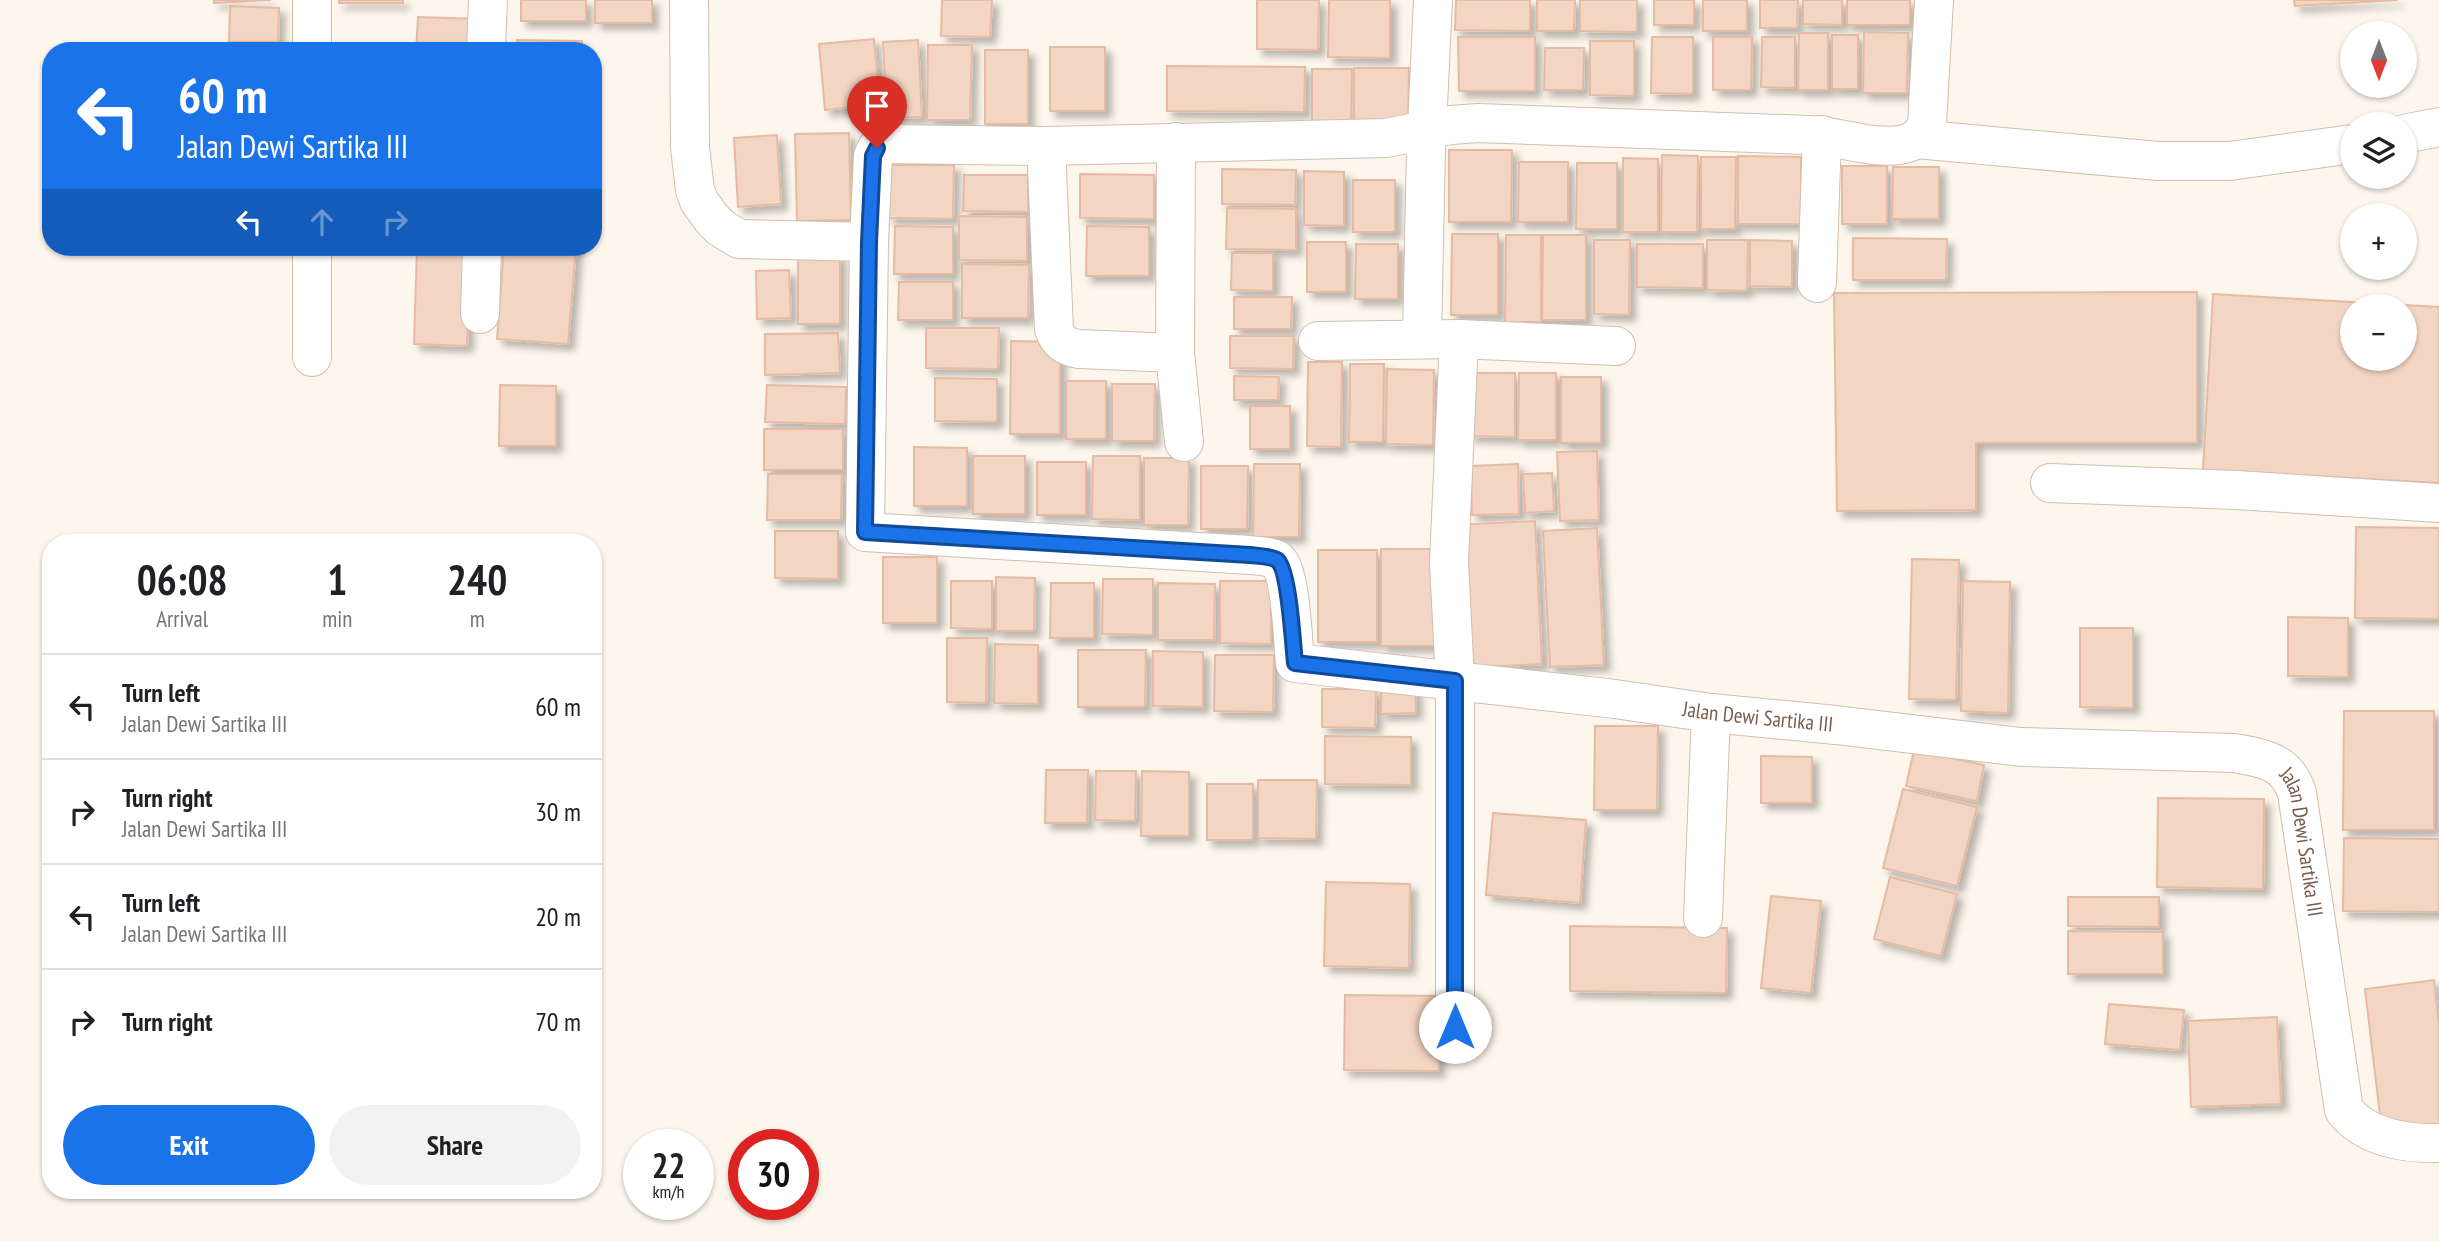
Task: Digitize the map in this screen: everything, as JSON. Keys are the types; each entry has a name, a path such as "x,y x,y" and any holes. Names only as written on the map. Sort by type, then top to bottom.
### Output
{"street":[{"path":"312,0 312,42"},
{"path":"486,42 488,0"},
{"path":"689,0 690,147 695,190 705,209 721,228 739,239 869,242 873,156 877,148 884,144 1046,146 1386,138 1478,123 1822,135 1881,146 1898,145 1916,139 1924,132 1927,124 1934,0"},
{"path":"1433,0 1426,130 1441,339 1455,681 1455,1027"},
{"path":"2417,131 2439,127"},
{"path":"1817,283 1822,135"},
{"path":"1916,139 2076,156 2158,161 2231,161 2340,146"},
{"path":"1176,142 1175,353 1184,442"},
{"path":"1046,146 1056,338 1070,348 1175,353"},
{"name":"Jalan Dewi Sartika III","path":"869,242 865,532 1272,558 1281,565 1287,584 1295,663 2021,747 2234,753 2258,757 2287,772 2297,793 2344,1110 2351,1119 2368,1131 2402,1141 2439,1143"},
{"path":"312,256 312,357"},
{"path":"480,314 482,256"},
{"path":"1318,341 1441,339 1616,346"},
{"path":"2050,483 2236,490 2439,503"},
{"path":"1703,918 1711,713"}],"building":[{"path":"214,0 271,0 214,3"},
{"path":"339,0 403,0 403,3 339,3"},
{"path":"521,0 586,0 586,21 521,21"},
{"path":"595,0 652,0 652,23 595,23"},
{"path":"942,0 992,0 990,37 941,36"},
{"path":"1257,0 1319,0 1318,50 1257,49"},
{"path":"1329,0 1390,0 1390,58 1328,57"},
{"path":"1456,0 1530,0 1530,31 1455,30"},
{"path":"1537,0 1575,0 1574,31 1537,31"},
{"path":"1580,0 1637,0 1637,32 1580,31"},
{"path":"1654,0 1694,0 1694,25 1654,25"},
{"path":"1703,0 1747,0 1747,31 1703,31"},
{"path":"1760,0 1798,0 1797,28 1760,28"},
{"path":"1803,0 1842,0 1842,25 1803,24"},
{"path":"1847,0 1910,0 1910,25 1847,25"},
{"path":"2294,0 2398,0 2295,6"},
{"path":"230,6 279,8 278,42 229,42"},
{"path":"418,17 479,19 478,42 417,42"},
{"path":"1864,32 1908,33 1907,93 1863,93"},
{"path":"1799,33 1828,33 1828,90 1798,90"},
{"path":"1832,35 1858,35 1858,89 1832,89"},
{"path":"1458,37 1535,37 1535,91 1459,91"},
{"path":"1652,37 1693,37 1693,94 1651,93"},
{"path":"1713,37 1752,37 1751,90 1713,90"},
{"path":"1762,37 1795,37 1795,88 1761,87"},
{"path":"874,39 880,104 825,110 819,44"},
{"path":"517,40 582,41 582,42"},
{"path":"918,40 922,117 887,118 883,42"},
{"path":"1590,41 1634,41 1634,96 1590,95"},
{"path":"928,45 972,45 970,120 927,120"},
{"path":"1050,47 1105,47 1105,111 1050,111"},
{"path":"1545,48 1584,48 1583,90 1544,90"},
{"path":"985,50 1028,50 1028,124 985,124"},
{"path":"1167,66 1305,67 1304,112 1167,111"},
{"path":"1354,68 1409,68 1408,127 1354,127"},
{"path":"1312,69 1352,69 1351,125 1312,125"},
{"path":"849,133 851,220 797,221 795,134"},
{"path":"777,135 781,204 738,207 734,138"},
{"path":"1449,150 1512,150 1511,222 1449,222"},
{"path":"1662,155 1698,156 1697,232 1661,232"},
{"path":"1738,156 1801,157 1801,224 1738,224"},
{"path":"1701,157 1736,157 1735,229 1701,229"},
{"path":"1623,158 1658,159 1658,232 1623,232"},
{"path":"1519,162 1568,162 1568,222 1518,222"},
{"path":"1577,163 1617,163 1617,229 1576,229"},
{"path":"888,165 954,165 953,219 888,218"},
{"path":"1842,166 1887,166 1887,224 1842,224"},
{"path":"1893,167 1939,167 1939,219 1892,219"},
{"path":"1222,169 1296,170 1295,205 1222,204"},
{"path":"1304,171 1344,172 1344,226 1304,225"},
{"path":"1080,174 1154,175 1154,219 1080,218"},
{"path":"964,175 1028,175 1028,212 963,211"},
{"path":"1353,180 1395,180 1395,232 1353,232"},
{"path":"1227,208 1296,209 1296,250 1226,249"},
{"path":"959,216 1027,217 1027,261 959,260"},
{"path":"895,226 953,227 953,274 894,274"},
{"path":"1087,226 1149,227 1149,276 1086,276"},
{"path":"1452,234 1498,234 1498,315 1451,315"},
{"path":"1506,235 1541,235 1541,322 1505,322"},
{"path":"1543,235 1586,235 1586,320 1542,320"},
{"path":"1853,238 1947,239 1946,280 1853,280"},
{"path":"1594,240 1630,240 1629,315 1594,314"},
{"path":"1707,240 1748,240 1747,291 1707,290"},
{"path":"1750,240 1792,241 1792,287 1750,286"},
{"path":"1307,242 1346,242 1346,292 1307,292"},
{"path":"1356,244 1398,244 1398,299 1355,299"},
{"path":"1637,244 1703,244 1703,288 1637,287"},
{"path":"1232,253 1273,253 1273,291 1231,290"},
{"path":"798,254 840,254 840,324 798,324"},
{"path":"417,256 470,256 467,346 414,344"},
{"path":"503,256 575,256 568,344 497,339"},
{"path":"962,264 1029,265 1028,318 962,318"},
{"path":"789,270 791,318 757,319 756,271"},
{"path":"899,282 953,282 953,320 898,320"},
{"path":"2197,292 2197,443 1976,443 1976,510 1837,511 1834,293"},
{"path":"2213,294 2340,301 2340,371 2417,371 2417,306 2439,307 2439,483 2203,470"},
{"path":"1234,297 1292,297 1291,329 1234,329"},
{"path":"926,328 999,328 998,369 926,368"},
{"path":"838,333 840,373 765,375 765,334"},
{"path":"1230,336 1294,336 1293,369 1230,368"},
{"path":"1011,341 1060,342 1060,434 1010,434"},
{"path":"1308,362 1342,362 1341,447 1307,446"},
{"path":"1350,364 1384,364 1383,442 1349,442"},
{"path":"1387,369 1434,370 1433,445 1386,444"},
{"path":"1469,373 1515,373 1515,437 1469,436"},
{"path":"1519,373 1556,373 1556,440 1518,440"},
{"path":"1234,376 1279,377 1278,400 1234,400"},
{"path":"1561,377 1601,377 1601,443 1561,443"},
{"path":"935,378 997,379 997,422 935,421"},
{"path":"1066,381 1106,381 1106,439 1066,439"},
{"path":"1112,384 1155,384 1154,441 1112,441"},
{"path":"500,385 556,386 556,446 499,446"},
{"path":"767,385 846,387 845,424 765,422"},
{"path":"1250,406 1290,406 1290,449 1250,449"},
{"path":"764,429 843,429 843,470 764,470"},
{"path":"914,447 967,448 967,506 914,506"},
{"path":"1597,451 1599,520 1560,521 1557,452"},
{"path":"973,456 1025,456 1025,514 973,514"},
{"path":"1093,456 1140,456 1140,520 1092,519"},
{"path":"1144,458 1189,458 1188,525 1144,525"},
{"path":"1037,462 1086,462 1086,515 1037,515"},
{"path":"1254,464 1300,464 1299,537 1253,537"},
{"path":"1518,464 1519,514 1472,515 1471,466"},
{"path":"1201,466 1248,466 1247,529 1201,529"},
{"path":"1552,473 1554,511 1525,513 1523,474"},
{"path":"768,474 842,474 841,520 767,520"},
{"path":"1535,521 1542,664 1459,668 1452,525"},
{"path":"2356,527 2439,528 2439,619 2355,618"},
{"path":"1597,528 1604,665 1550,667 1543,531"},
{"path":"775,531 838,531 838,579 775,578"},
{"path":"1381,549 1439,549 1439,646 1381,646"},
{"path":"1318,550 1377,550 1377,642 1318,642"},
{"path":"883,557 937,557 937,623 883,623"},
{"path":"1912,559 1959,560 1956,700 1909,699"},
{"path":"996,577 1035,578 1034,631 996,631"},
{"path":"1103,579 1153,579 1153,635 1102,634"},
{"path":"951,581 992,581 992,629 951,628"},
{"path":"1220,581 1271,581 1271,644 1220,643"},
{"path":"1963,581 2010,582 2008,713 1961,711"},
{"path":"1051,583 1094,583 1094,638 1050,638"},
{"path":"1158,583 1215,584 1214,640 1158,640"},
{"path":"2288,617 2348,618 2348,677 2288,676"},
{"path":"2080,628 2133,628 2133,708 2080,707"},
{"path":"947,638 987,638 986,703 947,702"},
{"path":"995,644 1038,645 1038,704 994,703"},
{"path":"1078,650 1146,650 1145,707 1078,707"},
{"path":"1153,651 1203,652 1203,707 1153,706"},
{"path":"1215,655 1274,655 1273,712 1214,711"},
{"path":"1381,681 1415,681 1416,713 1381,714"},
{"path":"1322,689 1376,689 1375,728 1322,727"},
{"path":"2344,711 2434,711 2434,830 2343,830"},
{"path":"1595,726 1658,726 1657,810 1594,810"},
{"path":"1325,736 1411,737 1411,785 1325,784"},
{"path":"1914,750 1984,765 1977,801 1906,786"},
{"path":"1761,756 1812,757 1812,803 1761,803"},
{"path":"1046,770 1088,770 1087,823 1045,823"},
{"path":"1096,771 1136,771 1135,821 1095,820"},
{"path":"1142,771 1189,772 1189,836 1141,836"},
{"path":"1258,780 1317,780 1316,839 1258,838"},
{"path":"1207,784 1253,784 1253,840 1207,840"},
{"path":"1903,789 1977,807 1957,886 1883,868"},
{"path":"2158,798 2264,799 2263,889 2157,887"},
{"path":"1493,813 1586,820 1580,903 1486,895"},
{"path":"2344,838 2439,839 2439,912 2343,911"},
{"path":"1890,877 1957,894 1941,956 1874,939"},
{"path":"1326,882 1410,884 1409,968 1324,966"},
{"path":"1771,896 1821,901 1811,993 1761,988"},
{"path":"2068,897 2159,897 2159,927 2068,926"},
{"path":"1570,926 1727,928 1726,993 1570,991"},
{"path":"2068,931 2163,932 2163,974 2068,974"},
{"path":"2434,980 2439,1026 2439,1125 2382,1132 2365,989"},
{"path":"1345,995 1439,996 1439,1071 1344,1070"},
{"path":"2109,1004 2184,1010 2180,1050 2105,1044"},
{"path":"2277,1017 2281,1104 2191,1107 2188,1021"}],"route":[{"path":"877,148 873,156 869,242 865,532 1272,558 1281,565 1287,584 1295,663 1455,681 1455,1027"}]}
